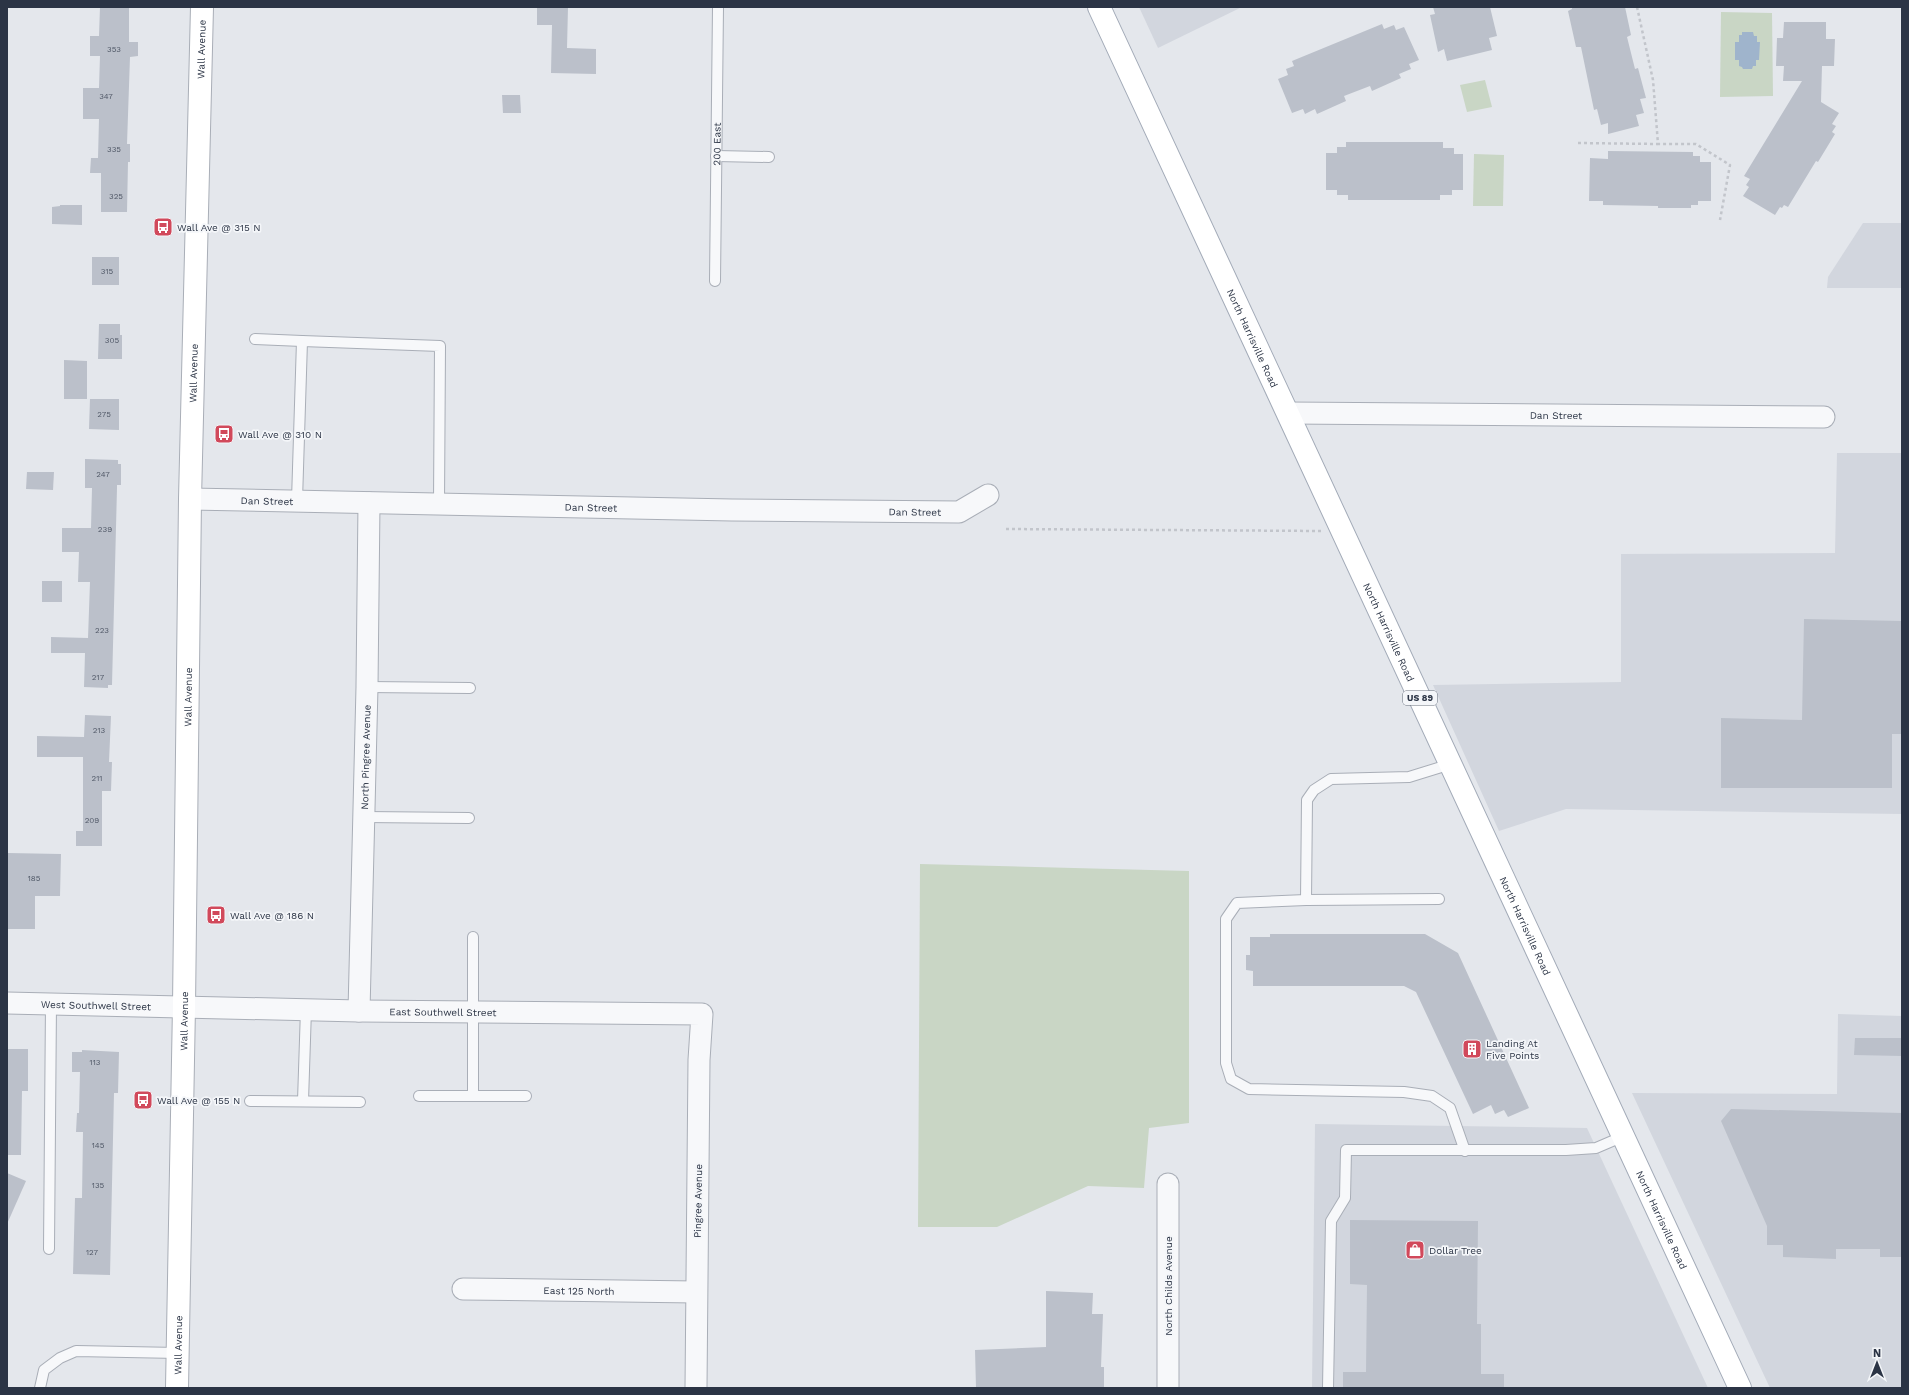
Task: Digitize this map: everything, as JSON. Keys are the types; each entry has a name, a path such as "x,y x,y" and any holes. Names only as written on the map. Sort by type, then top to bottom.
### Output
{"main road":[{"name":"Wall Avenue","path":"177,1388 184,1006 190,499 202,7"},
{"name":"North Harrisville Road","path":"1099,7 1452,764 1740,1388"}],"street":[{"name":"Dan Street","path":"1288,413 1824,417"},
{"name":"Dan Street","path":"190,499 678,509 959,512 988,495"},
{"name":"North Pingree Avenue","path":"359,1011 367,687 369,503"},
{"name":"West Southwell Street","path":"7,1003 184,1006"},
{"name":"East Southwell Street","path":"184,1006 359,1011 702,1014"},
{"name":"Pingree Avenue","path":"696,1388 699,1060 702,1014"},
{"name":"North Childs Avenue","path":"1168,1184 1168,1388"},
{"name":"East 125 North","path":"463,1289 696,1292"}],"lane":[{"name":"200 East","path":"715,281 718,7"},
{"path":"716,156 769,157"},
{"path":"255,339 440,346 439,503"},
{"path":"297,500 302,341"},
{"path":"367,687 470,688"},
{"path":"1306,900 1307,800 1314,790 1331,779 1408,777 1452,764"},
{"path":"364,817 468,818"},
{"path":"1439,899 1306,900 1237,903 1226,919 1226,1063 1231,1079 1249,1090 1404,1092 1432,1096 1450,1108 1465,1151"},
{"path":"473,938 473,1096"},
{"path":"49,1249 50,1003"},
{"path":"303,1101 306,1009"},
{"path":"419,1096 526,1096"},
{"path":"250,1101 360,1102"},
{"path":"1328,1388 1331,1221 1345,1198 1346,1150 1566,1150 1596,1148 1624,1136"},
{"path":"40,1388 44,1370 60,1358 76,1351 178,1353"}],"path":[{"path":"1637,7 1653,80 1658,144"},
{"path":"1578,143 1696,144 1730,165 1720,220"},
{"path":"1006,529 1343,532"}],"shaded area":[{"path":"1139,7 1242,7 1158,48"},
{"path":"1863,223 1902,223 1902,288 1827,288 1828,277"},
{"path":"1837,453 1902,453 1902,814 1566,809 1499,831 1433,685 1621,682 1621,554 1835,553"},
{"path":"1838,1014 1902,1016 1902,1388 1770,1388 1632,1093 1837,1094"},
{"path":"1315,1124 1587,1128 1708,1388 1312,1388"}],"green space":[{"path":"1721,12 1772,13 1773,96 1720,97"},
{"path":"1485,80 1492,107 1467,112 1460,85"},
{"path":"1474,154 1504,155 1503,206 1473,206"},
{"path":"920,864 1189,871 1189,1123 1149,1128 1144,1188 1088,1186 997,1227 918,1227"}],"water":[{"path":"1742,32 1753,32 1754,36 1757,36 1757,42 1760,42 1759,60 1756,60 1756,66 1753,66 1752,69 1743,69 1739,66 1739,60 1735,60 1735,42 1739,42 1739,35 1742,35"}],"building":[{"path":"100,7 129,7 129,42 138,42 138,56 130,57 127,144 130,144 130,162 128,162 127,212 101,212 101,173 90,173 91,158 98,158 99,119 83,119 83,88 99,88 100,56 90,56 90,36 99,36"},
{"path":"537,7 568,7 567,48 596,49 596,74 551,73 552,25 537,25"},
{"path":"1433,7 1490,7 1497,36 1489,38 1492,50 1447,61 1444,49 1438,52 1430,15 1435,14"},
{"path":"1572,7 1625,7 1631,35 1627,37 1635,69 1638,68 1646,98 1640,99 1644,113 1636,115 1639,126 1608,134 1608,123 1601,125 1597,109 1594,110 1581,47 1576,47 1568,11 1572,9"},
{"path":"1784,22 1826,22 1826,39 1835,39 1834,66 1822,66 1821,102 1839,113 1832,124 1836,126 1832,132 1835,134 1818,162 1816,161 1788,207 1784,205 1782,208 1780,207 1775,215 1743,196 1749,187 1746,185 1750,179 1744,176 1802,81 1783,81 1784,66 1776,66 1777,38 1783,38"},
{"path":"1382,24 1384,29 1394,25 1396,30 1404,27 1419,60 1409,64 1411,69 1399,74 1401,78 1372,91 1370,86 1344,96 1346,101 1317,114 1315,109 1305,114 1303,109 1292,113 1278,79 1288,75 1286,69 1294,66 1292,61"},
{"path":"502,95 520,95 521,113 503,113"},
{"path":"1346,142 1443,142 1443,148 1454,148 1454,154 1463,154 1463,190 1452,190 1452,195 1440,195 1440,200 1348,200 1348,195 1337,195 1337,190 1326,190 1326,153 1337,153 1337,147 1346,147"},
{"path":"1608,151 1693,152 1693,156 1700,156 1700,162 1711,162 1711,201 1698,201 1698,205 1691,205 1691,208 1658,208 1658,206 1603,205 1603,201 1589,201 1590,158 1608,159"},
{"path":"60,205 82,205 82,225 52,224 52,207"},
{"path":"92,257 119,257 119,285 92,285"},
{"path":"99,324 120,324 120,335 122,335 122,359 98,359"},
{"path":"64,360 87,361 87,399 64,399"},
{"path":"90,399 119,399 119,430 89,429"},
{"path":"85,459 118,460 118,464 121,464 121,485 117,485 112,685 108,685 108,688 84,687 85,653 51,653 51,637 88,638 90,582 78,582 79,552 62,552 62,528 91,528 92,488 85,488"},
{"path":"27,472 54,472 53,490 26,489"},
{"path":"42,581 62,581 62,602 42,602"},
{"path":"1804,619 1902,621 1902,734 1892,734 1892,788 1721,788 1721,718 1802,720"},
{"path":"85,715 111,716 109,762 112,762 111,791 102,791 102,846 76,846 76,831 83,831 83,757 37,757 37,736 84,737"},
{"path":"8,853 61,854 60,896 35,896 35,929 7,929"},
{"name":"Landing At Five Points","path":"1270,934 1425,934 1458,953 1529,1108 1508,1117 1504,1110 1495,1114 1491,1105 1473,1114 1416,992 1404,986 1253,986 1253,971 1246,970 1246,955 1250,955 1250,937 1270,937"},
{"path":"1855,1038 1902,1038 1902,1056 1854,1055"},
{"path":"8,1049 28,1049 28,1091 22,1091 21,1155 7,1155"},
{"path":"82,1050 119,1052 118,1093 114,1093 110,1275 73,1274 75,1198 82,1198 83,1132 76,1132 77,1113 79,1113 80,1072 72,1072 72,1052 82,1052"},
{"path":"1731,1109 1902,1113 1902,1257 1880,1257 1880,1249 1836,1249 1836,1259 1783,1257 1783,1245 1767,1245 1767,1226 1721,1121"},
{"path":"7,1173 26,1181 7,1224"},
{"path":"1350,1220 1478,1221 1477,1324 1481,1324 1481,1374 1504,1374 1504,1388 1343,1388 1343,1372 1366,1372 1367,1285 1350,1284"},
{"path":"1046,1291 1093,1293 1092,1314 1103,1314 1101,1367 1104,1367 1104,1388 976,1388 975,1350 1046,1347"}],"place":[{"name":"Wall Ave @ 315 N","path":"163,227"},
{"name":"Wall Ave @ 310 N","path":"224,434"},
{"name":"Wall Ave @ 186 N","path":"216,915"},
{"name":"Landing At Five Points","path":"1472,1049"},
{"name":"Wall Ave @ 155 N","path":"143,1100"},
{"name":"Dollar Tree","path":"1415,1250"}]}
